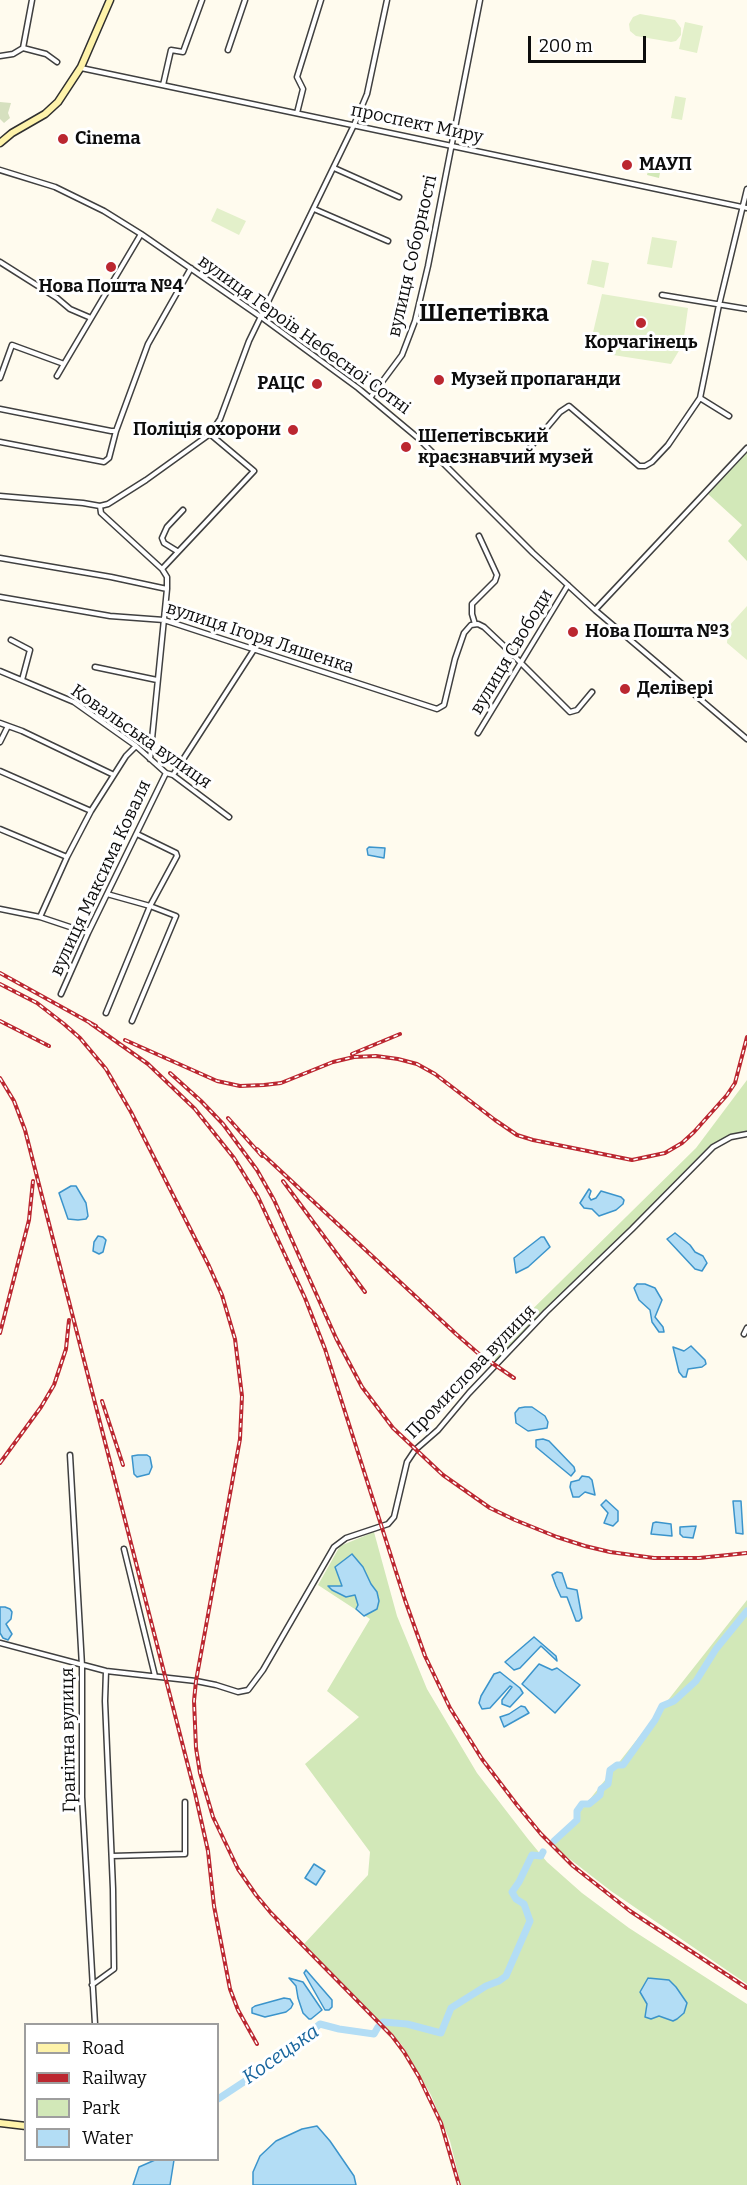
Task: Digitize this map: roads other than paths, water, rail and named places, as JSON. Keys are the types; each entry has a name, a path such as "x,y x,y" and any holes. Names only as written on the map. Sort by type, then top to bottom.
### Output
{"main road":[{"path":"0,143 45,114 58,102 81,67 110,0"},
{"path":"0,2123 24,2126"}],"street":[{"path":"23,48 32,0"},
{"path":"163,85 171,50 183,52 202,0"},
{"path":"228,51 245,0"},
{"path":"297,113 303,89 297,77 321,0"},
{"path":"0,496 71,501 100,506 108,504 210,434 220,419 239,366 261,317 334,168 367,94 387,0"},
{"name":"вулиця Соборності","path":"370,398 402,355 413,327 428,266 480,0"},
{"path":"0,56 13,54 23,48 46,54 57,62"},
{"name":"проспект Миру","path":"81,67 745,207"},
{"path":"334,168 399,197"},
{"name":"вулиця Героїв Небесної Сотні","path":"0,170 65,192 104,211 261,317 370,398 424,444 595,610 747,739"},
{"path":"528,450 560,412 569,406 639,466 652,462 668,445 700,398 719,305 745,207 747,189"},
{"path":"314,209 388,241"},
{"path":"57,376 141,234"},
{"path":"0,262 57,298 70,309 91,318"},
{"path":"0,442 104,462 109,458 148,344 191,268"},
{"path":"662,295 747,309"},
{"path":"0,378 12,345 64,364"},
{"path":"700,398 729,416"},
{"path":"0,409 117,431"},
{"path":"162,569 254,471 210,434"},
{"path":"595,610 747,448"},
{"path":"100,506 101,513 162,569 166,577 167,589 150,759"},
{"path":"177,551 164,543 162,538 165,530 183,510"},
{"path":"479,536 497,575 495,581 472,604 475,624 484,627 570,712 578,710 592,692"},
{"path":"0,558 167,589"},
{"name":"вулиця Свободи","path":"478,733 568,585"},
{"name":"вулиця Ігоря Ляшенка","path":"0,597 110,616 164,620 437,709 444,705 464,633 468,627 475,624"},
{"path":"10,640 30,650 22,680"},
{"name":"вулиця Максима Коваля","path":"173,775 255,648"},
{"path":"95,667 157,680"},
{"name":"Ковальська вулиця","path":"0,671 74,702 136,746 166,773 173,775 229,817"},
{"path":"0,723 114,775"},
{"path":"0,742 8,726"},
{"path":"40,917 91,811 126,756 136,746"},
{"path":"0,771 91,811"},
{"name":"вулиця Максима Коваля","path":"61,994 166,773"},
{"path":"0,830 67,858"},
{"path":"106,1013 150,906 177,856 176,853 137,834"},
{"path":"107,894 176,916 132,1021"},
{"path":"0,909 40,917 88,933"},
{"name":"Промислова вулиця","path":"0,1643 106,1671 216,1685 238,1692 248,1690 263,1670 334,1547 346,1538 388,1524 394,1517 407,1462 415,1450 438,1430 469,1393 546,1312 713,1147 731,1137 747,1134"},
{"path":"744,1334 747,1328"},
{"name":"Гранітна вулиця","path":"70,1455 82,1666 82,1797 95,2023"},
{"path":"124,1549 155,1676"},
{"path":"92,1985 114,1969 106,1671"},
{"path":"111,1856 185,1854 185,1802"}],"water":[{"path":"369,847 385,848 384,858 368,855"},
{"path":"71,1186 76,1186 86,1203 88,1216 86,1219 68,1219 59,1193"},
{"path":"589,1189 591,1200 596,1198 601,1191 621,1197 624,1200 623,1204 616,1210 599,1216 592,1209 584,1208 580,1203"},
{"path":"675,1233 695,1252 703,1256 707,1263 702,1271 695,1269 667,1239"},
{"path":"98,1236 106,1240 103,1252 99,1254 93,1251 94,1242"},
{"path":"544,1237 550,1247 528,1267 516,1273 514,1258"},
{"path":"637,1284 655,1288 662,1300 655,1317 664,1332 659,1332 652,1322 650,1310 639,1300 634,1288"},
{"path":"691,1346 706,1364 702,1367 688,1369 686,1377 683,1377 679,1372 673,1347 684,1351"},
{"path":"532,1407 545,1416 548,1422 547,1428 528,1431 516,1423 515,1413 519,1408"},
{"path":"536,1440 549,1441 574,1467 575,1471 571,1476 536,1447"},
{"path":"132,1456 150,1457 152,1467 149,1474 137,1477 134,1474"},
{"path":"582,1476 592,1480 595,1495 585,1492 579,1497 573,1497 571,1482 579,1480"},
{"path":"606,1500 618,1511 618,1521 613,1526 604,1523 608,1513 601,1505"},
{"path":"733,1501 741,1501 743,1534 736,1533"},
{"path":"653,1523 671,1524 672,1536 651,1534"},
{"path":"696,1526 693,1538 683,1537 680,1534 680,1527"},
{"path":"352,1554 363,1567 377,1592 379,1601 377,1609 364,1616 356,1609 358,1605 355,1595 346,1597 328,1586 342,1586 335,1567"},
{"path":"557,1572 562,1573 567,1588 577,1590 582,1618 579,1621 576,1621 567,1597 561,1597 556,1586 552,1575"},
{"path":"0,1607 5,1607 12,1612 11,1619 6,1624 12,1634 8,1640 0,1633"},
{"path":"534,1637 556,1656 557,1661 541,1646 520,1668 514,1670 505,1662"},
{"path":"539,1664 552,1670 557,1668 580,1685 555,1713 522,1684"},
{"path":"500,1672 523,1693 510,1707 502,1704 502,1700 512,1687 510,1686 490,1708 482,1709 479,1703 481,1696 494,1674"},
{"path":"521,1706 525,1707 529,1713 504,1727 500,1717"},
{"path":"314,1864 325,1871 316,1885 305,1878"},
{"path":"306,1970 332,2000 332,2007 329,2010 325,2010 304,1973"},
{"path":"289,1978 303,1982 322,2010 311,2019 303,2013 296,1986"},
{"path":"648,1978 669,1980 676,1987 687,2003 684,2013 677,2019 673,2021 659,2016 651,2019 645,2017 647,2004 640,1992"},
{"path":"284,1998 290,1999 293,2004 286,2012 265,2017 252,2013 252,2008 255,2006"},
{"path":"296,2041 302,2045 297,2046 280,2061 260,2070 282,2049"},
{"path":"317,2126 354,2176 356,2185 253,2185 253,2172 260,2156 276,2141 302,2129"},
{"path":"153,2161 174,2161 170,2185 133,2185 139,2167"}],"waterway":[{"name":"Косецька","path":"554,1841 577,1820 577,1811 582,1804 589,1804 600,1795 601,1789 608,1784 610,1770 617,1765 623,1765 655,1720 662,1706 674,1701 696,1681 716,1649 747,1611"},
{"name":"Косецька","path":"383,2022 407,2024 441,2033 451,2008 506,1976 530,1921 524,1904 516,1899 512,1892 532,1855 541,1856 543,1852"},
{"name":"Косецька","path":"293,2046 320,2024 374,2034 378,2027"},
{"name":"Косецька","path":"219,2098 268,2066"}],"railway":[{"path":"0,973 96,1026"},
{"path":"0,984 37,1003 64,1024 80,1038 106,1069 131,1112 209,1266 222,1295 235,1339 242,1396 240,1439 194,1701 196,1748 200,1773 213,1817 238,1869 256,1895 392,2036 404,2052 441,2123 459,2185"},
{"path":"0,1021 49,1046"},
{"path":"90,1023 148,1064 195,1109 234,1158 258,1197 305,1298 325,1349 425,1656 450,1708 482,1759 541,1834 573,1866 630,1911 747,1988"},
{"path":"352,1054 400,1034"},
{"path":"125,1040 217,1081 240,1086 281,1083 333,1062 354,1057 376,1056 398,1059 417,1064 435,1074 517,1135 632,1160 665,1153 682,1143 694,1132 735,1083 747,1037"},
{"path":"170,1073 223,1124 257,1170 274,1200 336,1338 362,1387 393,1428 443,1475 490,1508 557,1537 585,1546 654,1558 699,1558 747,1553"},
{"path":"0,1078 14,1101 25,1130 195,1793 208,1851 214,1906 230,1989 238,2010 257,2044"},
{"path":"228,1118 262,1156"},
{"path":"257,1149 456,1334 479,1354 514,1378"},
{"path":"0,1333 29,1220 33,1181"},
{"path":"283,1181 365,1292"},
{"path":"0,1463 41,1407 54,1385 66,1349 69,1320"},
{"path":"102,1401 123,1465"}],"place":[{"name":"Cinema","path":"63,139"},
{"name":"МАУП","path":"627,165"},
{"name":"Нова Пошта №4","path":"111,267"},
{"name":"Корчагінець","path":"641,323"},
{"name":"Музей пропаганди","path":"439,380"},
{"name":"РАЦС","path":"317,384"},
{"name":"Поліція охорони","path":"293,430"},
{"name":"Шепетівський краєзнавчий музей","path":"406,447"},
{"name":"Нова Пошта №3","path":"573,632"},
{"name":"Делівері","path":"625,689"}],"district":[{"name":"Шепетівка","path":"484,314"}]}
